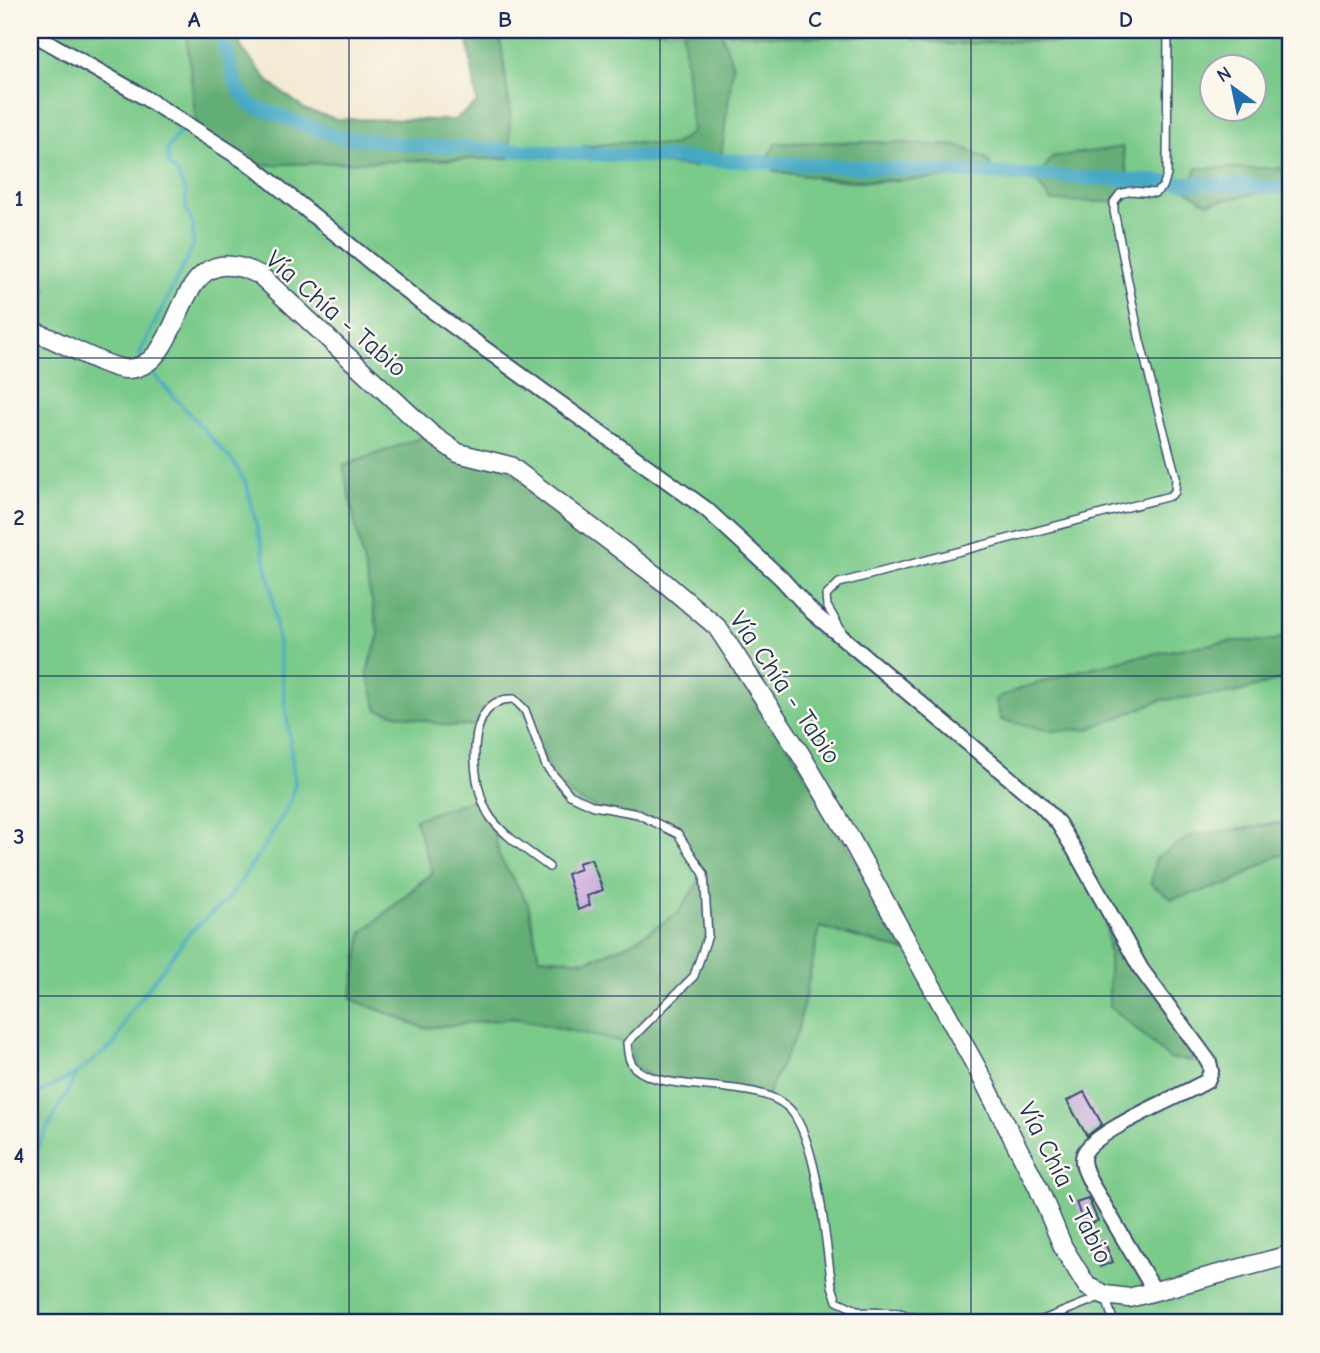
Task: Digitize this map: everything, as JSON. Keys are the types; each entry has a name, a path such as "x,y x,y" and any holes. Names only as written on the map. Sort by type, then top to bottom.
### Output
{"street":[{"path":"30,32 139,94 251,165 420,302 706,509 781,578 813,612 1038,802 1058,823 1141,969 1209,1062 1207,1081 1143,1112 1091,1144 1084,1154 1084,1167 1092,1185 1154,1290"},
{"name":"Vía Chía - Tabio","path":"30,330 110,365 126,369 144,364 158,351 193,285 205,272 225,263 242,266 260,275 431,434 458,453 510,466 664,582 717,627 801,755 849,836 978,1070 1038,1187 1063,1247 1087,1286 1105,1294 1129,1298 1290,1255"}],"lane":[{"path":"846,639 827,606 826,596 839,583 1170,496 1175,492 1175,477 1140,341 1114,211 1114,202 1120,194 1131,191 1154,193 1163,187 1167,175 1168,30"},
{"path":"1194,30 1290,33"},
{"path":"549,867 492,820 478,796 474,765 479,725 488,707 500,698 514,699 525,710 546,766 570,795 594,806 638,814 678,834 704,874 708,935 694,976 627,1043 629,1059 636,1069 656,1078 767,1095 792,1112 806,1144 815,1180 831,1286 837,1301 861,1312 900,1313 932,1323"},
{"path":"1035,1323 1105,1294 1114,1323"}],"green space":[{"path":"30,30 186,30 197,131 251,165 510,158 510,111 499,30 683,30 693,132 672,146 624,142 582,147 694,167 721,32 796,37 882,35 882,30 906,30 914,39 952,44 1092,34 1082,30 1290,30 1290,168 1197,168 1207,203 1264,192 1290,192 1290,635 1267,641 1205,645 1117,661 1023,688 996,701 1001,720 1053,731 1089,729 1161,700 1234,693 1290,677 1290,822 1260,824 1229,884 1277,856 1290,854 1290,1323 30,1323","holes":["871,142 960,146 995,173 876,182 817,179 777,143","1122,147 1131,191 1114,202 1078,200","379,635 849,836 912,953 820,927 797,1033 627,1043 514,1018 424,1028 362,933 492,820 499,856 528,904 539,957 586,961 631,943 678,913 704,874 678,834 638,814 514,699 488,707 367,672","1105,909 1208,1062 1109,954"]},
{"path":"186,30 238,30 241,47 269,82 306,110 337,119 454,120 477,103 466,30 499,30 510,111 510,158 251,165 197,131"},
{"path":"683,30 882,30 882,36 796,37 721,32 733,66 721,158 694,167 589,157 582,147 624,142 672,146 692,132"},
{"path":"906,30 1082,30 1092,34 1090,46 1020,41 952,44 914,39"},
{"path":"871,142 960,146 987,159 995,173 912,180 829,178 774,171 768,156 777,143"},
{"path":"1122,147 1131,191 1114,202 1051,201 1036,181 1052,157"},
{"path":"1197,168 1290,168 1290,192 1264,192 1207,203 1188,191"},
{"path":"431,434 497,462 717,627 913,953 820,927 797,1033 767,1095 656,1078 636,1069 627,1043 515,1018 424,1028 351,999 362,933 433,873 415,819 479,797 492,820 499,856 528,904 539,957 586,961 631,943 678,913 704,874 681,837 665,825 596,807 571,795 560,785 552,774 530,722 514,699 500,698 479,725 449,726 378,710 367,672 379,635 343,466"},
{"path":"1290,635 1290,677 1234,693 1161,700 1089,729 1053,731 1001,720 996,700 1016,690 1073,673 1117,661 1182,649 1227,642 1275,640"},
{"path":"1290,822 1290,854 1277,856 1229,884 1172,899 1151,884 1155,859 1190,836"},
{"path":"1105,906 1209,1062 1170,1059 1109,1005"}],"building":[{"path":"591,859 603,890 587,896 590,905 578,910 567,874 580,869 578,863"},
{"path":"1084,1092 1102,1124 1087,1136 1067,1101"},
{"path":"1088,1198 1098,1221 1084,1226 1076,1202"},
{"path":"1104,1241 1113,1262 1100,1267 1091,1246"}],"waterway":[{"path":"220,30 237,87 250,105 338,137 426,146 1290,188"},
{"path":"141,357 140,352 193,247 193,225 186,209 186,193 177,173 169,165 167,150 183,127"},
{"path":"30,255 47,290 30,304"},
{"path":"30,1160 78,1072 115,1044 128,1015 190,932 229,898 290,803 295,784 271,585 247,486 235,464 149,369"},
{"path":"30,1098 77,1073"}]}
